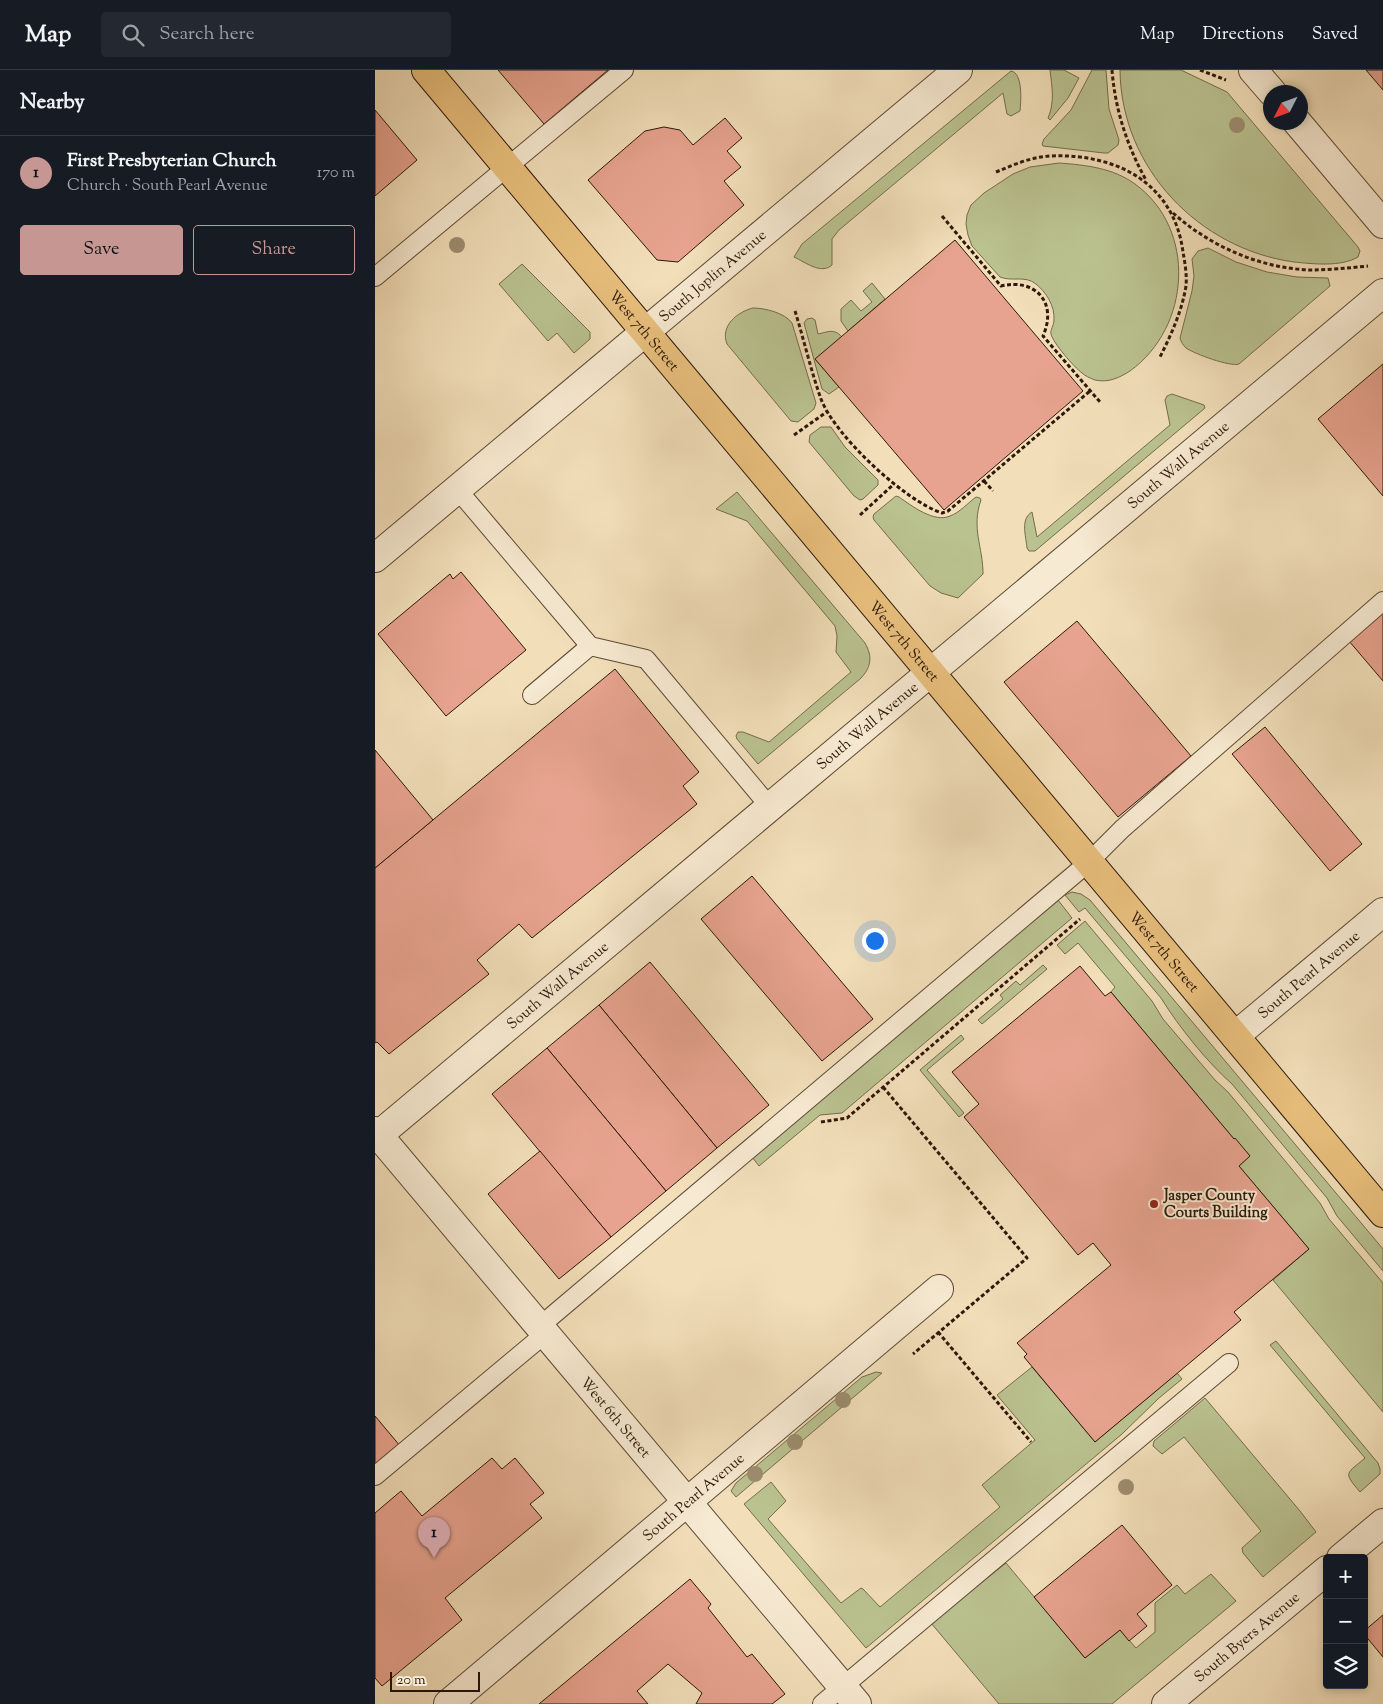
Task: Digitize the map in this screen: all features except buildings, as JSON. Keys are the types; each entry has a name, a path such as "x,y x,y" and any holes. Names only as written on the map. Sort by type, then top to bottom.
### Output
{"main road":[{"name":"West 7th Street","path":"426,70 1383,1213"}],"street":[{"name":"South Joplin Avenue","path":"375,558 958,70"},
{"path":"1253,70 1266,85"},
{"path":"1304,130 1383,224"},
{"name":"South Wall Avenue","path":"376,1135 1383,293"},
{"name":"South Pearl Avenue","path":"1235,1036 1383,912"},
{"name":"West 6th Street","path":"376,1135 850,1695"},
{"name":"South Pearl Avenue","path":"448,1704 939,1289"},
{"path":"1346,1554 1383,1523"},
{"name":"South Byers Avenue","path":"1166,1704 1323,1573"}],"lane":[{"path":"375,277 624,70"},
{"path":"457,489 590,646 646,659 770,807"},
{"path":"375,1476 1089,862 1122,829 1383,601"},
{"path":"532,695 590,646"},
{"path":"822,1704 850,1695 1229,1363"}],"path":[{"path":"1112,70 1123,127 1136,162 1147,183"},
{"path":"1200,70 1226,80"},
{"path":"996,172 1026,160 1049,156 1073,156 1112,163 1147,183 1160,196 1171,212 1180,234 1185,259 1186,284 1176,320 1159,357"},
{"path":"1171,212 1209,240 1262,262 1309,270 1368,266"},
{"path":"942,216 1001,286 1022,284 1032,288 1041,295 1049,315 1048,326 1043,336 1100,402"},
{"path":"795,311 822,400 846,436 894,484 922,504 942,514 949,511 1090,391"},
{"path":"794,435 828,411"},
{"path":"985,481 993,492"},
{"path":"861,515 894,484"},
{"path":"815,1127 822,1122 847,1118 1080,919"},
{"path":"883,1087 1027,1258 913,1354"},
{"path":"938,1332 1031,1442"}],"green space":[{"path":"1050,70 1064,70 1079,78 1068,98 1050,120 1048,118 1052,106 1052,94"},
{"path":"1092,70 1106,70 1109,109 1119,140 1118,145 1108,153 1043,146 1044,139 1071,110"},
{"path":"1120,70 1181,70 1227,92 1358,247 1360,251 1358,257 1336,264 1294,262 1259,254 1227,240 1197,221 1172,198 1150,170 1134,140 1124,106"},
{"path":"1011,71 1018,77 1021,94 1020,111 1011,116 1007,114 1003,93 839,230 832,239 832,265 828,268 818,268 794,257 802,244"},
{"path":"1059,163 1089,166 1108,171 1118,174 1135,184 1155,203 1169,226 1177,251 1179,278 1175,304 1165,330 1150,352 1130,371 1118,378 1095,380 1074,366 1051,334 1054,320 1053,310 1040,287 1032,281 1000,277 972,246 968,235 967,215 971,205 984,193 1013,174 1030,167"},
{"path":"1208,248 1236,262 1267,272 1297,277 1328,278 1330,286 1239,364 1228,364 1186,348 1180,338 1192,291 1194,276 1192,259 1198,251"},
{"path":"522,264 590,332 590,339 574,353 557,333 548,341 499,284"},
{"path":"872,283 885,299 848,331 841,321 841,309 851,300 861,311 872,302 863,291"},
{"path":"753,308 785,316 792,323 816,403 814,409 798,422 791,421 727,344 726,331 731,321 741,313"},
{"path":"812,318 815,320 818,334 836,332 842,337 815,359 839,387 829,394 822,389 804,323 807,319"},
{"path":"1172,394 1204,405 1205,408 1035,551 1029,551 1025,528 1028,515 1032,512 1037,537 1170,425 1165,400 1167,396"},
{"path":"821,427 831,427 845,447 878,480 878,485 863,499 860,500 854,496 809,442 810,435"},
{"path":"737,492 865,643 870,658 867,671 860,679 758,764 737,739 738,732 743,732 769,742 851,672 836,652 837,636 835,626 747,521 716,509"},
{"path":"896,496 923,512 944,518 957,513 976,497 980,498 977,529 983,574 958,598 941,593 930,586 874,520 874,514"},
{"path":"1072,892 1081,894 1090,900 1383,1249 1383,1271 1337,1216 1327,1198 1232,1084 1194,1044 1161,998 1085,908 1079,912 1065,895"},
{"path":"1058,900 1072,918 842,1113 820,1115 759,1166 752,1157"},
{"path":"1085,921 1152,1001 1163,1019 1215,1080 1228,1092 1320,1203 1329,1219 1383,1283 1383,1412 1273,1280 1309,1249 1239,1166 1250,1156 1111,992 1115,987 1078,943 1065,954 1057,945"},
{"path":"1043,965 1047,969 982,1024 978,1020 1003,999 1000,995 1016,981 1020,985"},
{"path":"961,1035 964,1039 927,1070 964,1113 959,1117 920,1070"},
{"path":"1276,1341 1378,1463 1380,1474 1360,1492 1351,1480 1349,1473 1365,1458 1270,1345"},
{"path":"1032,1367 1095,1442 1177,1373 1182,1379 1159,1398 1122,1434 866,1648 744,1504 771,1482 786,1501 768,1519 841,1603 861,1588 880,1607 1000,1507 982,1485 1035,1440 997,1395"},
{"path":"876,1372 882,1373 736,1497 731,1491 736,1483 862,1377"},
{"path":"1205,1398 1316,1532 1263,1577 1243,1553 1242,1548 1261,1531 1184,1437 1162,1454 1153,1446 1154,1441"},
{"path":"1006,1563 1085,1658 1120,1630 1136,1648 1155,1632 1155,1603 1177,1585 1185,1594 1211,1574 1236,1601 1112,1704 999,1704 931,1623"}],"place":[{"name":"Jasper County Courts Building","path":"1154,1204"},
{"name":"First Presbyterian Church","path":"434,1558"}]}
